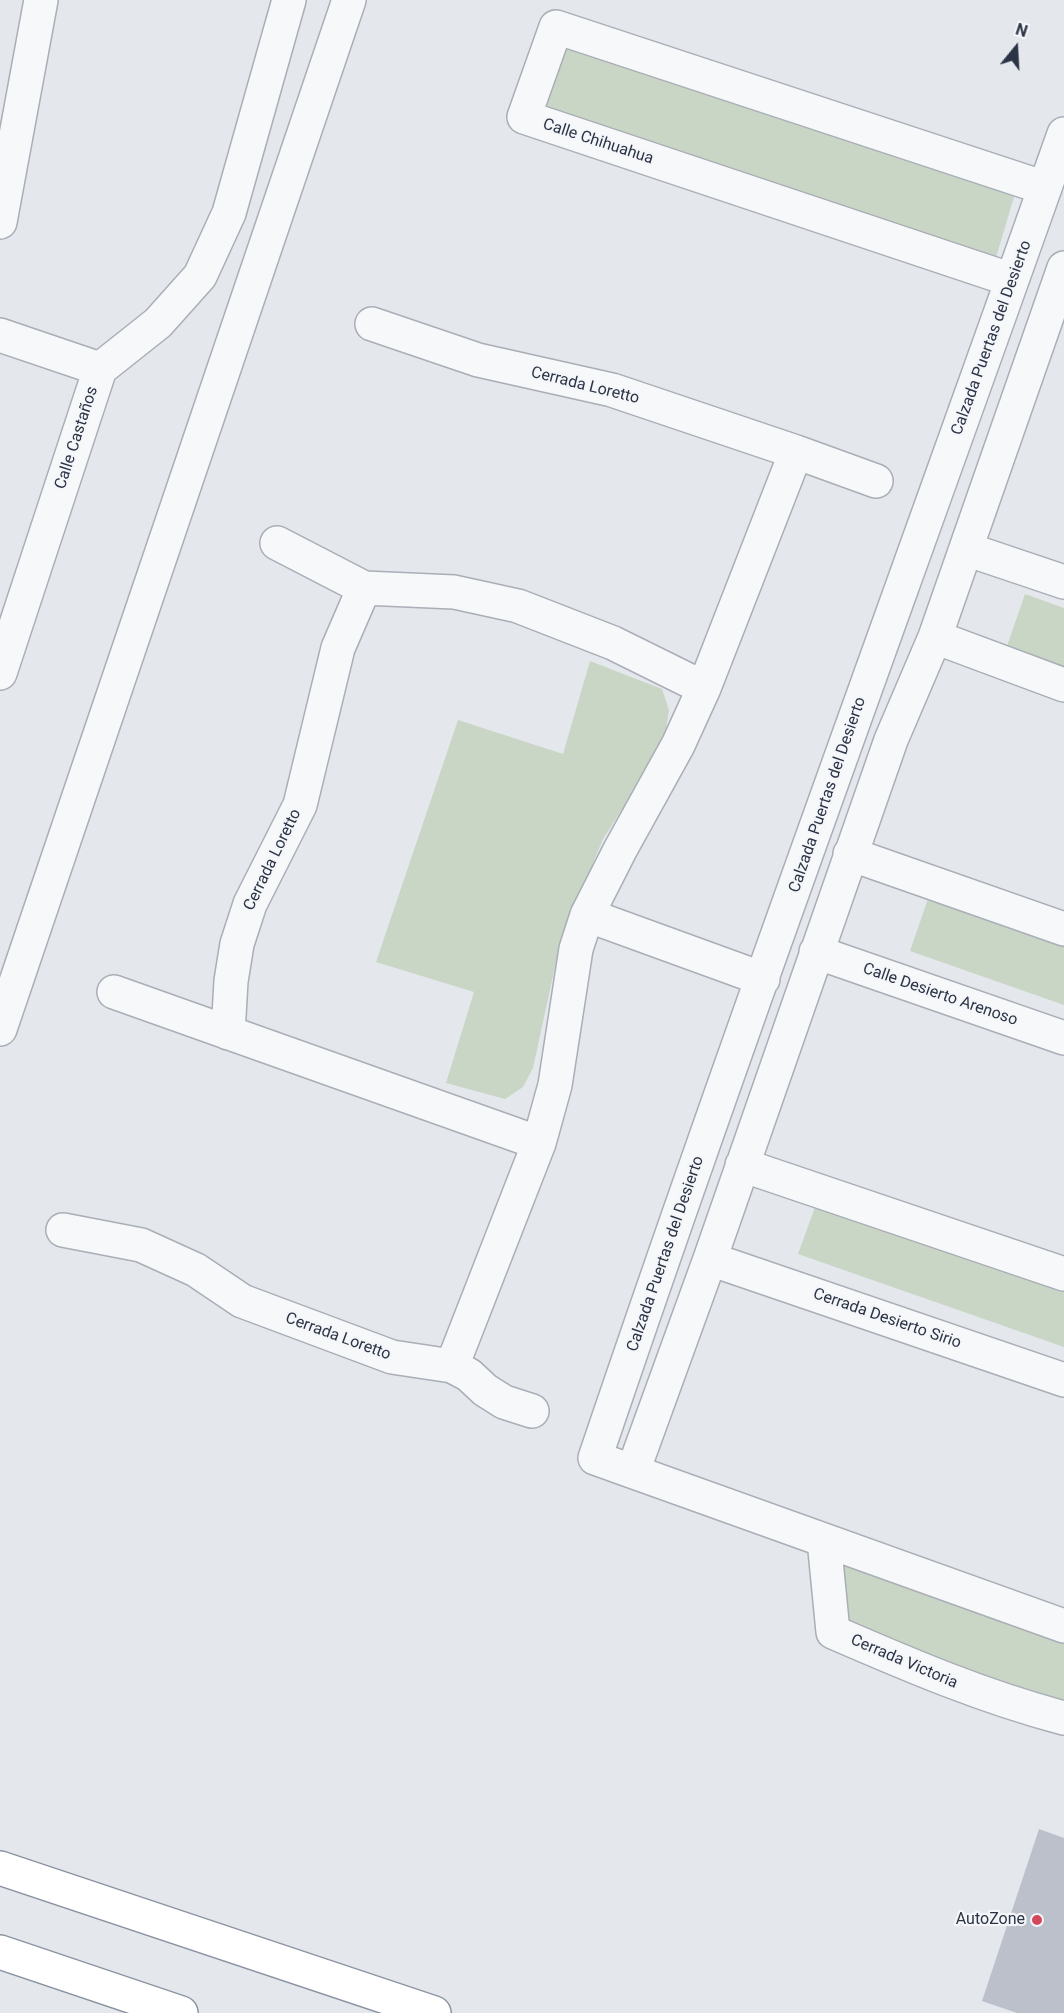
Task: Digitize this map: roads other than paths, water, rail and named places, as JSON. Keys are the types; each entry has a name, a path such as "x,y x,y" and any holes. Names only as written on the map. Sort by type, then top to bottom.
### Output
{"highway":[{"path":"0,1868 406,2007 434,2013"},
{"path":"0,1952 180,2013"}],"street":[{"path":"0,222 41,0"},
{"name":"Calle Castaños","path":"1,668 100,369 158,323 200,276 229,213 289,0"},
{"path":"0,1029 349,0"},
{"name":"Calle Chihuahua","path":"1012,280 524,117 556,27 1045,188"},
{"name":"Calzada Puertas del Desierto","path":"633,1471 595,1458 852,725 1064,134"},
{"path":"1064,268 1053,336 1003,444 934,637 891,740 710,1259 633,1471 1064,1626"},
{"name":"Cerrada Loretto","path":"372,324 478,360 612,390 876,481"},
{"path":"0,335 100,369"},
{"path":"960,428 1003,444"},
{"path":"452,1366 539,1143 555,1085 576,949 587,915 678,745 704,688 796,452"},
{"path":"277,543 364,588 454,592 518,606 613,643 704,688"},
{"path":"966,549 1064,582"},
{"name":"Cerrada Loretto","path":"228,1033 231,981 237,944 250,903 300,805 338,648 364,588"},
{"path":"934,637 1064,685"},
{"path":"852,725 891,740"},
{"path":"850,854 1064,928"},
{"path":"587,915 763,979"},
{"name":"Calle Desierto Arenoso","path":"816,952 1064,1038"},
{"path":"114,992 539,1143"},
{"path":"741,1040 781,1054"},
{"path":"742,1165 1064,1274"},
{"name":"Cerrada Loretto","path":"63,1230 141,1245 196,1270 242,1301 392,1357 452,1366 469,1375 485,1390 504,1402 532,1411"},
{"name":"Cerrada Desierto Sirio","path":"710,1259 1064,1380"},
{"path":"637,1333 678,1346"},
{"name":"Cerrada Victoria","path":"824,1540 833,1632 972,1690 1064,1718"}],"place":[{"name":"AutoZone","path":"1037,1920"}]}
